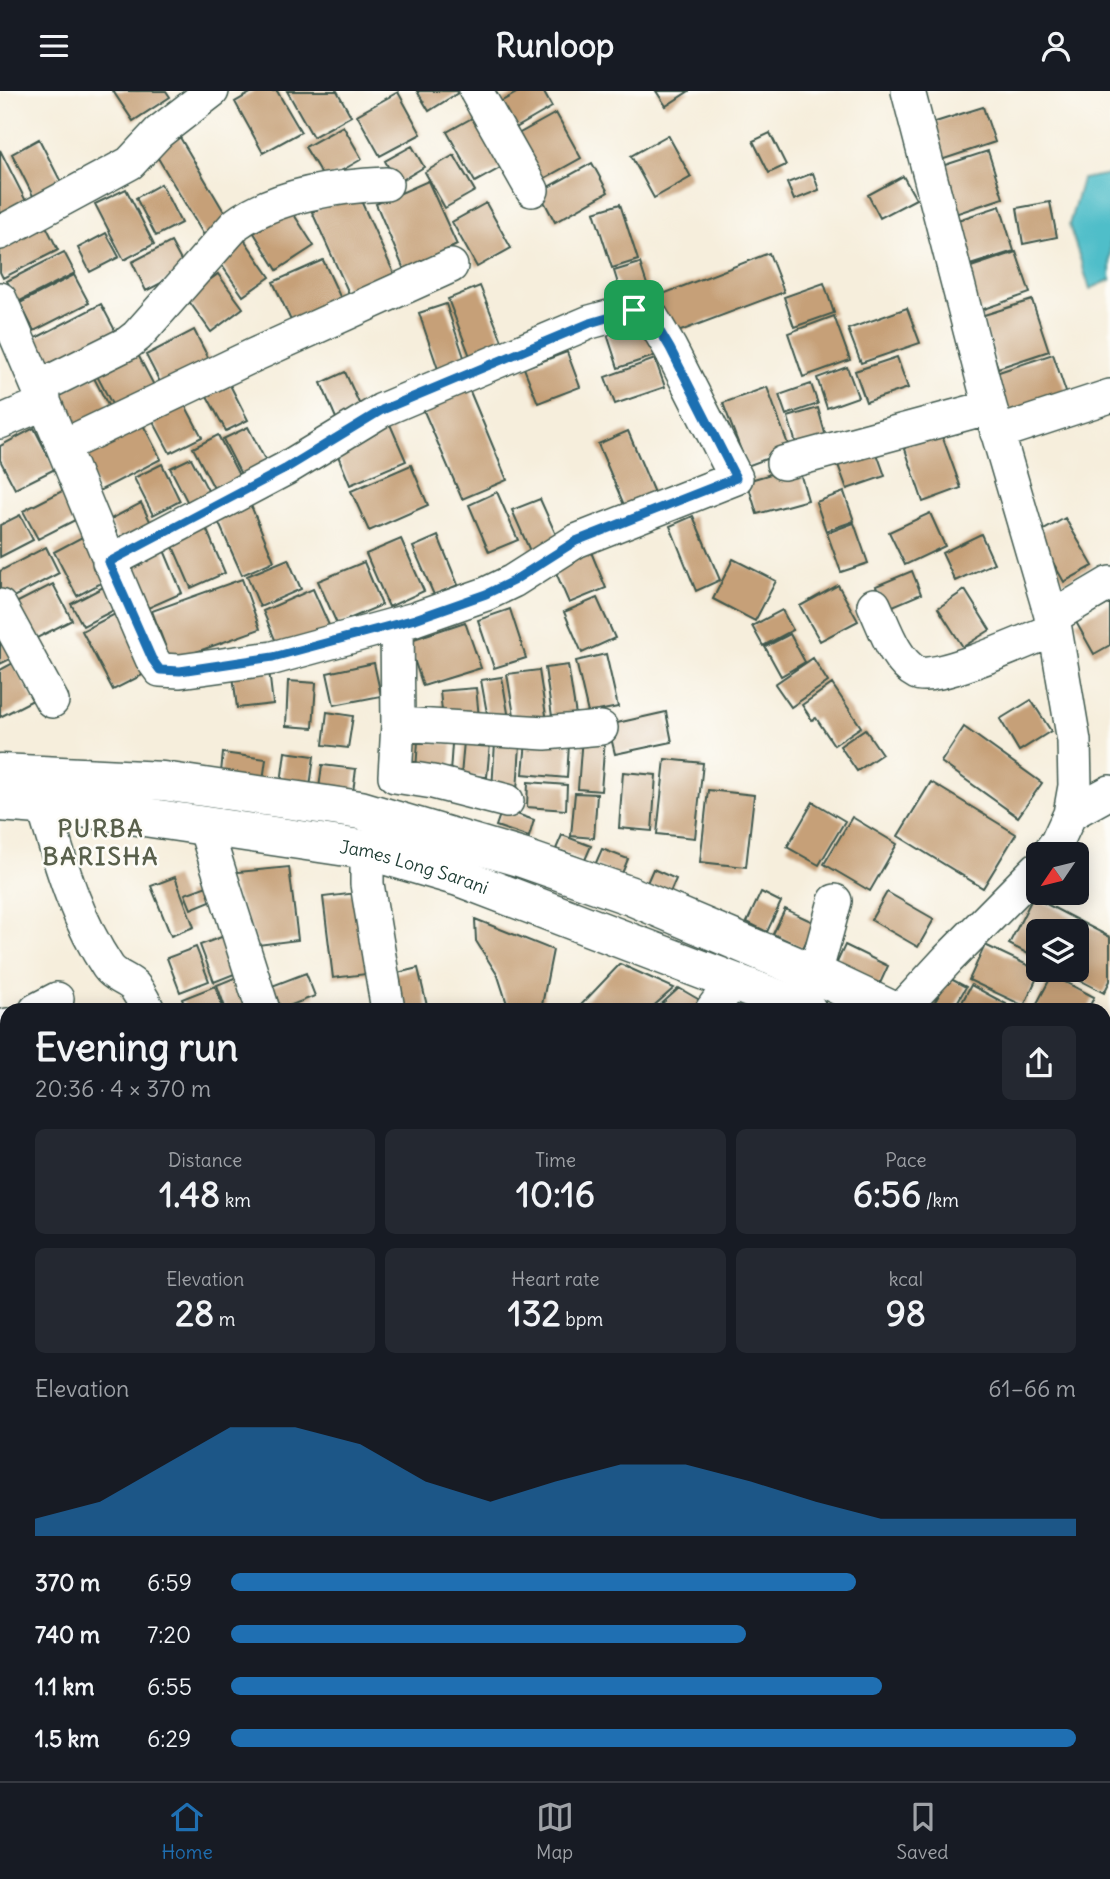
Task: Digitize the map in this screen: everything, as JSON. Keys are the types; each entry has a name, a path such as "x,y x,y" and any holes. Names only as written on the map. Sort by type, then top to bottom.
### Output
{"main road":[{"path":"0,773 163,781 360,810 522,857 581,878 811,992 860,1003"},
{"name":"James Long Sarani","path":"0,802 91,809 367,850 459,877 722,996 811,992"}],"street":[{"path":"0,233 130,163 159,132 212,91"},
{"path":"476,91 533,190"},
{"path":"908,91 993,420 1053,624 1074,741 1075,786 1070,814 1057,842"},
{"path":"0,422 35,407 42,392 128,343 236,224 253,212 262,207 347,186 386,184"},
{"path":"63,446 252,356 451,266"},
{"path":"0,299 42,392 109,562 152,659 160,670 180,671 273,657 397,624 486,594 513,581 576,541 736,478 651,316 644,311 634,310 590,323 382,410 285,469 109,562"},
{"path":"783,463 1110,396"},
{"path":"873,605 908,666 918,674 929,676 948,671 1053,624 1110,583"},
{"path":"0,606 52,701"},
{"path":"390,819 398,724 397,624"},
{"path":"398,724 545,733 601,728"},
{"path":"395,776 433,782 507,801"},
{"path":"1070,814 1110,792"},
{"path":"43,805 72,898 85,926 110,970 133,986 144,1003"},
{"path":"204,824 261,1003"},
{"path":"367,850 367,884 387,1003"},
{"path":"907,1003 1026,880"},
{"path":"811,992 835,901"}],"water":[{"path":"1110,174 1110,280 1090,289 1069,225 1082,179"}],"building":[{"path":"113,91 166,91 170,97 133,121"},
{"path":"254,91 277,91 301,132 263,153 235,102"},
{"path":"287,91 337,91 351,116 313,137"},
{"path":"417,91 461,91 429,111"},
{"path":"520,91 543,91 552,107 507,133 493,106"},
{"path":"656,91 689,91 666,106"},
{"path":"398,92 421,134 380,156 357,115"},
{"path":"983,107 995,142 938,161 926,125"},
{"path":"481,113 509,163 475,182 447,132"},
{"path":"556,113 581,158 536,183 511,138"},
{"path":"343,126 362,159 325,180 305,147"},
{"path":"770,133 786,165 769,173 753,141"},
{"path":"178,134 230,222 205,237 152,148"},
{"path":"668,135 691,177 654,198 631,156"},
{"path":"39,139 65,190 37,204 12,154"},
{"path":"412,146 424,167 397,183 385,161"},
{"path":"0,150 31,211 0,227"},
{"path":"988,151 1003,198 955,214 939,167"},
{"path":"454,155 475,191 445,208 425,172"},
{"path":"592,163 608,192 555,222 539,192"},
{"path":"813,173 819,190 794,200 787,183"},
{"path":"903,176 916,199 880,218 868,195"},
{"path":"428,181 457,245 431,257 436,267 408,279 376,204"},
{"path":"161,184 181,223 156,236 136,198"},
{"path":"126,189 154,244 124,260 95,204"},
{"path":"357,192 397,280 352,300 312,212"},
{"path":"1050,202 1057,237 1023,244 1017,208"},
{"path":"486,203 511,248 477,267 452,222"},
{"path":"620,204 638,260 612,268 594,212"},
{"path":"1000,206 1014,251 970,265 955,221"},
{"path":"291,210 314,246 277,270 254,233"},
{"path":"43,220 58,250 3,278 0,272 0,242"},
{"path":"106,233 119,257 90,272 78,248"},
{"path":"241,235 270,277 243,296 214,254"},
{"path":"171,242 186,270 146,291 132,262"},
{"path":"64,252 75,273 18,302 7,281"},
{"path":"1016,252 1030,293 978,311 965,269"},
{"path":"769,253 784,292 670,335 655,297"},
{"path":"323,260 343,303 293,325 273,282"},
{"path":"640,263 651,297 625,306 614,271"},
{"path":"218,274 243,308 211,332 186,297"},
{"path":"74,275 89,303 34,331 20,303"},
{"path":"824,283 834,313 794,327 784,297"},
{"path":"480,286 506,351 473,364 448,299"},
{"path":"1032,300 1049,351 998,368 981,316"},
{"path":"101,304 118,336 49,372 32,340"},
{"path":"446,304 466,363 439,372 419,313"},
{"path":"907,308 920,343 861,363 848,329"},
{"path":"834,316 850,360 803,377 788,333"},
{"path":"647,322 657,355 618,368 607,334"},
{"path":"194,330 211,363 163,388 146,355"},
{"path":"136,351 158,393 117,414 95,372"},
{"path":"567,352 580,387 538,403 524,368"},
{"path":"1053,354 1069,401 1006,422 990,375"},
{"path":"897,357 908,388 866,402 855,371"},
{"path":"655,359 665,387 615,404 605,377"},
{"path":"847,367 858,397 827,408 817,378"},
{"path":"345,372 363,412 338,423 321,383"},
{"path":"93,376 113,415 74,435 54,396"},
{"path":"811,384 818,404 786,415 779,395"},
{"path":"230,385 248,420 226,431 207,396"},
{"path":"767,387 790,450 747,466 723,403"},
{"path":"469,389 507,480 462,499 423,409"},
{"path":"184,403 202,437 170,453 152,419"},
{"path":"818,408 829,448 800,457 788,417"},
{"path":"141,421 161,459 99,491 79,453"},
{"path":"389,422 406,461 350,485 334,446"},
{"path":"248,427 271,471 246,484 223,439"},
{"path":"34,428 55,469 15,489 0,460 0,446"},
{"path":"940,430 961,488 923,502 903,443"},
{"path":"628,431 657,500 627,512 598,444"},
{"path":"218,435 244,485 219,498 193,448"},
{"path":"875,448 885,476 847,489 837,462"},
{"path":"191,458 213,500 192,511 170,468"},
{"path":"162,464 180,501 153,515 134,478"},
{"path":"411,465 428,505 369,531 351,491"},
{"path":"798,466 808,500 757,514 747,481"},
{"path":"66,489 81,517 38,539 23,511"},
{"path":"497,492 518,540 489,552 469,505"},
{"path":"844,492 854,521 826,531 816,502"},
{"path":"247,496 274,561 242,575 213,510"},
{"path":"540,499 561,546 533,558 512,510"},
{"path":"141,503 156,533 124,549 109,520"},
{"path":"930,513 945,546 905,565 889,532"},
{"path":"20,515 33,540 0,557 0,525"},
{"path":"693,516 720,580 696,591 670,526"},
{"path":"1065,518 1093,566 1064,582 1037,534"},
{"path":"203,521 225,573 191,588 168,535"},
{"path":"854,523 868,563 841,572 827,533"},
{"path":"981,534 994,563 955,581 942,553"},
{"path":"84,536 107,580 77,596 54,552"},
{"path":"438,536 458,585 434,595 413,547"},
{"path":"401,539 424,591 389,607 366,554"},
{"path":"161,543 182,593 148,608 126,558"},
{"path":"46,547 59,573 4,602 0,594 0,571"},
{"path":"591,552 606,588 569,603 554,568"},
{"path":"288,559 301,589 260,607 247,576"},
{"path":"733,559 776,581 755,621 713,599"},
{"path":"364,562 382,605 337,624 318,581"},
{"path":"912,571 921,594 886,609 876,586"},
{"path":"242,579 260,629 171,661 152,611"},
{"path":"53,584 72,620 35,639 16,603"},
{"path":"109,584 120,607 83,626 71,604"},
{"path":"838,585 858,621 820,641 800,606"},
{"path":"313,589 332,632 281,654 263,611"},
{"path":"965,590 990,630 963,647 938,608"},
{"path":"597,598 615,638 582,653 564,612"},
{"path":"1110,603 1110,645 1094,654 1076,622"},
{"path":"510,609 526,658 494,668 478,620"},
{"path":"123,610 154,669 113,690 82,631"},
{"path":"782,610 793,630 763,646 752,626"},
{"path":"465,622 481,668 423,686 408,641"},
{"path":"0,632 14,657 0,664"},
{"path":"790,634 805,662 781,676 765,647"},
{"path":"606,654 618,707 588,713 576,661"},
{"path":"813,658 828,682 791,707 775,684"},
{"path":"268,662 273,704 237,708 232,667"},
{"path":"13,663 33,700 0,717 0,670"},
{"path":"374,663 381,696 334,705 327,673"},
{"path":"568,665 579,734 555,737 545,668"},
{"path":"539,670 548,728 517,733 507,674"},
{"path":"502,677 511,731 491,735 481,680"},
{"path":"288,681 316,683 313,728 286,726"},
{"path":"832,684 861,727 834,745 816,718 812,720 802,705"},
{"path":"476,688 480,727 444,731 440,691"},
{"path":"1031,700 1051,731 1019,751 1000,719"},
{"path":"327,712 353,716 348,748 323,745"},
{"path":"666,712 672,742 615,754 608,725"},
{"path":"964,727 1042,783 1018,817 941,762"},
{"path":"865,729 882,754 857,771 840,746"},
{"path":"582,736 605,738 601,791 578,789"},
{"path":"418,741 452,744 450,773 416,770"},
{"path":"464,741 490,743 487,777 461,776"},
{"path":"526,741 569,744 567,778 523,774"},
{"path":"495,743 520,745 517,791 492,789"},
{"path":"285,752 314,756 309,795 280,791"},
{"path":"223,753 266,759 262,788 220,782"},
{"path":"665,759 703,763 695,838 657,834"},
{"path":"322,765 356,769 352,800 318,796"},
{"path":"623,772 656,775 652,831 619,828"},
{"path":"528,782 567,785 566,810 527,807"},
{"path":"931,782 1016,834 983,888 898,836"},
{"path":"708,790 754,795 746,867 700,862"},
{"path":"575,793 597,794 594,838 571,836"},
{"path":"813,802 845,821 819,865 787,847"},
{"path":"502,809 534,820 529,837 496,826"},
{"path":"852,817 897,844 870,891 824,864"},
{"path":"562,835 591,846 585,860 556,849"},
{"path":"602,849 628,859 621,876 595,865"},
{"path":"289,867 298,940 258,945 227,873"},
{"path":"653,869 676,879 669,895 646,885"},
{"path":"175,877 194,927 171,936 151,886"},
{"path":"215,883 220,897 191,909 185,894"},
{"path":"365,892 375,973 333,978 323,897"},
{"path":"761,892 781,902 767,932 747,922"},
{"path":"887,892 934,919 918,947 871,920"},
{"path":"1029,905 1048,905 1075,919 1026,919 1026,953 1009,944"},
{"path":"785,909 815,923 803,948 773,934"},
{"path":"475,919 553,950 542,1003 507,1003 498,976 476,941"},
{"path":"1089,926 1110,937 1110,981 1104,993 1083,982 1089,982"},
{"path":"232,933 247,969 214,982 200,945"},
{"path":"845,945 888,966 877,990 834,969"},
{"path":"985,945 1026,964 1026,982 1035,982 1025,1003 1018,1003 969,980"},
{"path":"196,947 209,981 180,992 167,958"},
{"path":"620,964 674,988 657,1003 583,1003"},
{"path":"418,968 426,1003 395,1003 389,975"},
{"path":"306,973 315,996 297,1003 279,1003 272,986"},
{"path":"244,974 255,1003 223,1003 217,985"},
{"path":"949,978 966,987 957,1003 934,1003"},
{"path":"1048,982 1065,982 1094,997 1091,1003 1037,1003"},
{"path":"971,985 1004,1003 962,1003"},
{"path":"215,986 221,1003 183,1003 182,999"},
{"path":"679,988 703,1002 702,1003 663,1003"}],"district":[{"name":"PURBA BARISHA","path":"101,842"}],"route":[{"path":"634,310 644,311 651,316 736,478 576,541 513,581 486,594 415,619 273,657 180,671 160,670 152,659 109,562 285,469 382,410 590,323 634,310"}]}
